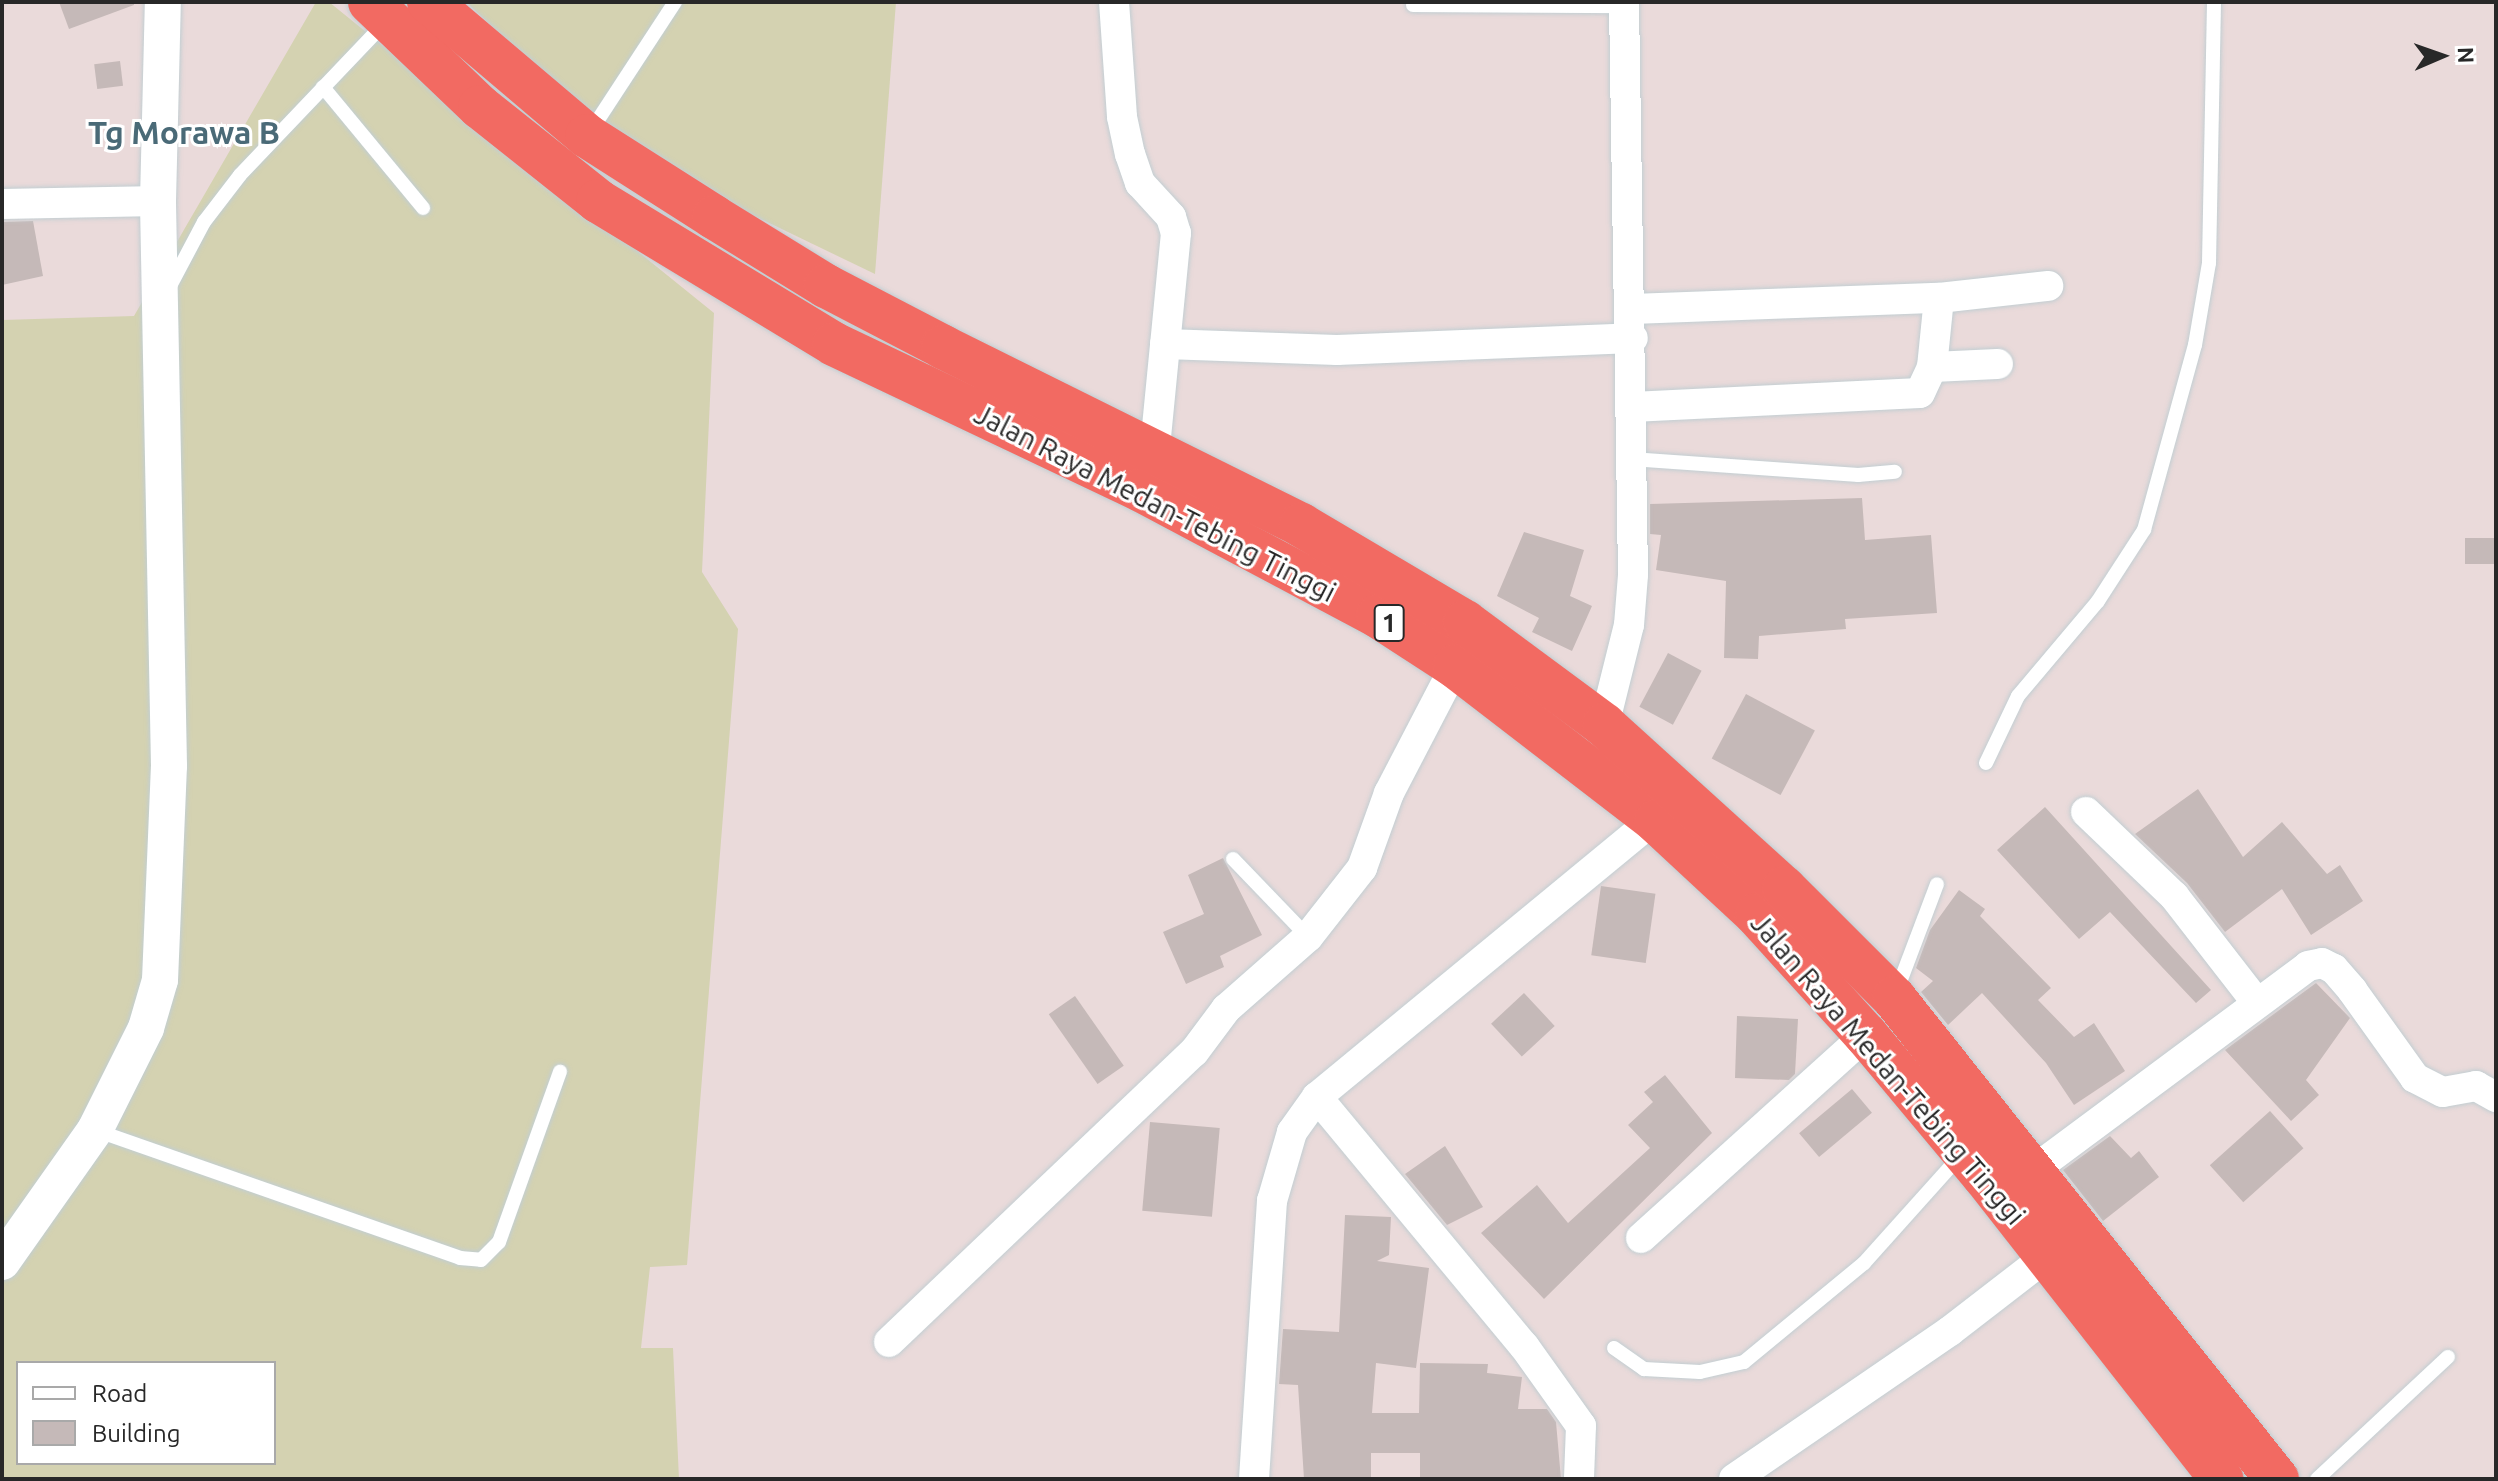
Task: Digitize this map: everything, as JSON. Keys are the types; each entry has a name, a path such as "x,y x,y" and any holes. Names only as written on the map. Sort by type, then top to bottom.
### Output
{"highway":[{"name":"Jalan Raya Medan-Tebing Tinggi","path":"429,2 587,136 826,286 1155,448 1301,525 1465,622 1604,725 1757,915 1866,1035 1963,1152 2222,1479"},
{"name":"Jalan Raya Medan-Tebing Tinggi","path":"379,11 480,107 598,201 834,344 1241,541 1378,616 1669,807 1894,998 2277,1479"}],"street":[{"path":"2,1262 95,1130 146,1028 160,980 166,928 169,766 158,201 163,2"},
{"path":"1114,2 1122,117 1130,154 1140,183 1171,217 1176,233 1155,448"},
{"path":"1604,725 1629,625 1632,324 1624,4"},
{"path":"2,204 158,201"},
{"path":"1165,344 1337,350 2048,286"},
{"path":"1632,407 1920,393 1932,367 1939,298"},
{"path":"1932,367 1998,364"},
{"path":"889,1342 1194,1052 1226,1009 1308,937 1362,868 1389,793 1455,666"},
{"path":"1254,1479 1272,1201 1292,1132 1317,1097 1669,807"},
{"path":"2086,812 2174,896 2257,1003"},
{"path":"2031,1172 2308,966 2322,963 2352,990 2415,1078 2443,1092 2476,1086 2496,1097"},
{"path":"1641,1238 1866,1035"},
{"path":"1317,1097 1524,1346 1581,1426 1579,1479"},
{"path":"1734,1479 1950,1331 2047,1256"}],"lane":[{"path":"587,136 675,2"},
{"path":"1986,763 2018,696 2098,601 2144,530 2195,345 2209,263 2214,2"},
{"path":"1413,5 1624,4"},
{"path":"160,305 204,222 240,175 323,87 379,11"},
{"path":"323,87 423,208"},
{"path":"1631,459 1858,475 1895,472"},
{"path":"1233,859 1308,937"},
{"path":"1894,998 1937,884"},
{"path":"95,1130 460,1258 481,1260 499,1242 560,1072"},
{"path":"1614,1348 1644,1369 1700,1372 1744,1362 1864,1263 1963,1152"},
{"path":"2317,1479 2448,1357"}],"shaded area":[{"path":"316,2 329,2 714,313 702,572 738,629 687,1265 650,1267 641,1348 673,1348 679,1479 2,1479 2,320 134,316"},
{"path":"466,2 896,2 875,274 709,194 569,98"}],"building":[{"path":"59,2 134,2 134,5 69,29"},
{"path":"120,61 123,86 97,89 94,64"},
{"path":"33,221 43,276 2,285 2,222"},
{"path":"1862,498 1865,540 1931,535 1937,613 1845,619 1846,629 1759,636 1758,659 1724,658 1726,581 1656,570 1661,535 1650,534 1650,504"},
{"path":"1524,532 1584,550 1570,596 1592,606 1572,651 1532,632 1539,618 1497,596"},
{"path":"2465,538 2496,538 2496,564 2465,564"},
{"path":"1668,653 1702,671 1673,725 1639,707"},
{"path":"1746,694 1815,731 1781,795 1712,758"},
{"path":"2198,789 2243,857 2282,822 2327,874 2340,865 2363,901 2311,935 2282,889 2225,932 2187,883 2135,834"},
{"path":"2045,807 2211,990 2196,1003 2110,912 2079,939 1997,850"},
{"path":"1223,858 1262,935 1220,956 1224,967 1186,984 1163,932 1204,914 1188,875"},
{"path":"1601,886 1655,894 1646,963 1591,955"},
{"path":"1959,890 1985,909 1980,916 2051,988 2038,1000 2074,1037 2094,1023 2125,1071 2074,1105 2046,1063 1982,993 1948,1025 1921,992 1933,981 1916,968 1930,930"},
{"path":"2316,983 2350,1018 2306,1080 2319,1095 2291,1121 2225,1050"},
{"path":"1524,993 1555,1026 1522,1057 1491,1024"},
{"path":"1075,996 1124,1066 1098,1084 1049,1014"},
{"path":"1737,1016 1798,1019 1795,1074 1789,1080 1735,1078"},
{"path":"1665,1075 1712,1133 1544,1299 1481,1233 1537,1185 1568,1223 1650,1148 1628,1125 1653,1102 1644,1092"},
{"path":"1852,1089 1872,1113 1819,1157 1799,1133"},
{"path":"2270,1111 2303,1148 2243,1202 2210,1165"},
{"path":"1150,1122 1220,1128 1212,1217 1142,1211"},
{"path":"2110,1136 2131,1158 2139,1151 2159,1177 2103,1221 2063,1170"},
{"path":"1445,1146 1483,1207 1447,1225 1405,1174"},
{"path":"1345,1215 1391,1217 1389,1255 1377,1261 1429,1268 1416,1368 1376,1363 1372,1413 1419,1413 1420,1363 1488,1364 1487,1373 1522,1377 1518,1409 1547,1409 1556,1422 1561,1479 1420,1479 1420,1453 1371,1453 1371,1479 1304,1479 1298,1385 1279,1384 1283,1329 1339,1332"}],"district":[{"name":"Tg Morawa B","path":"184,132"}]}
